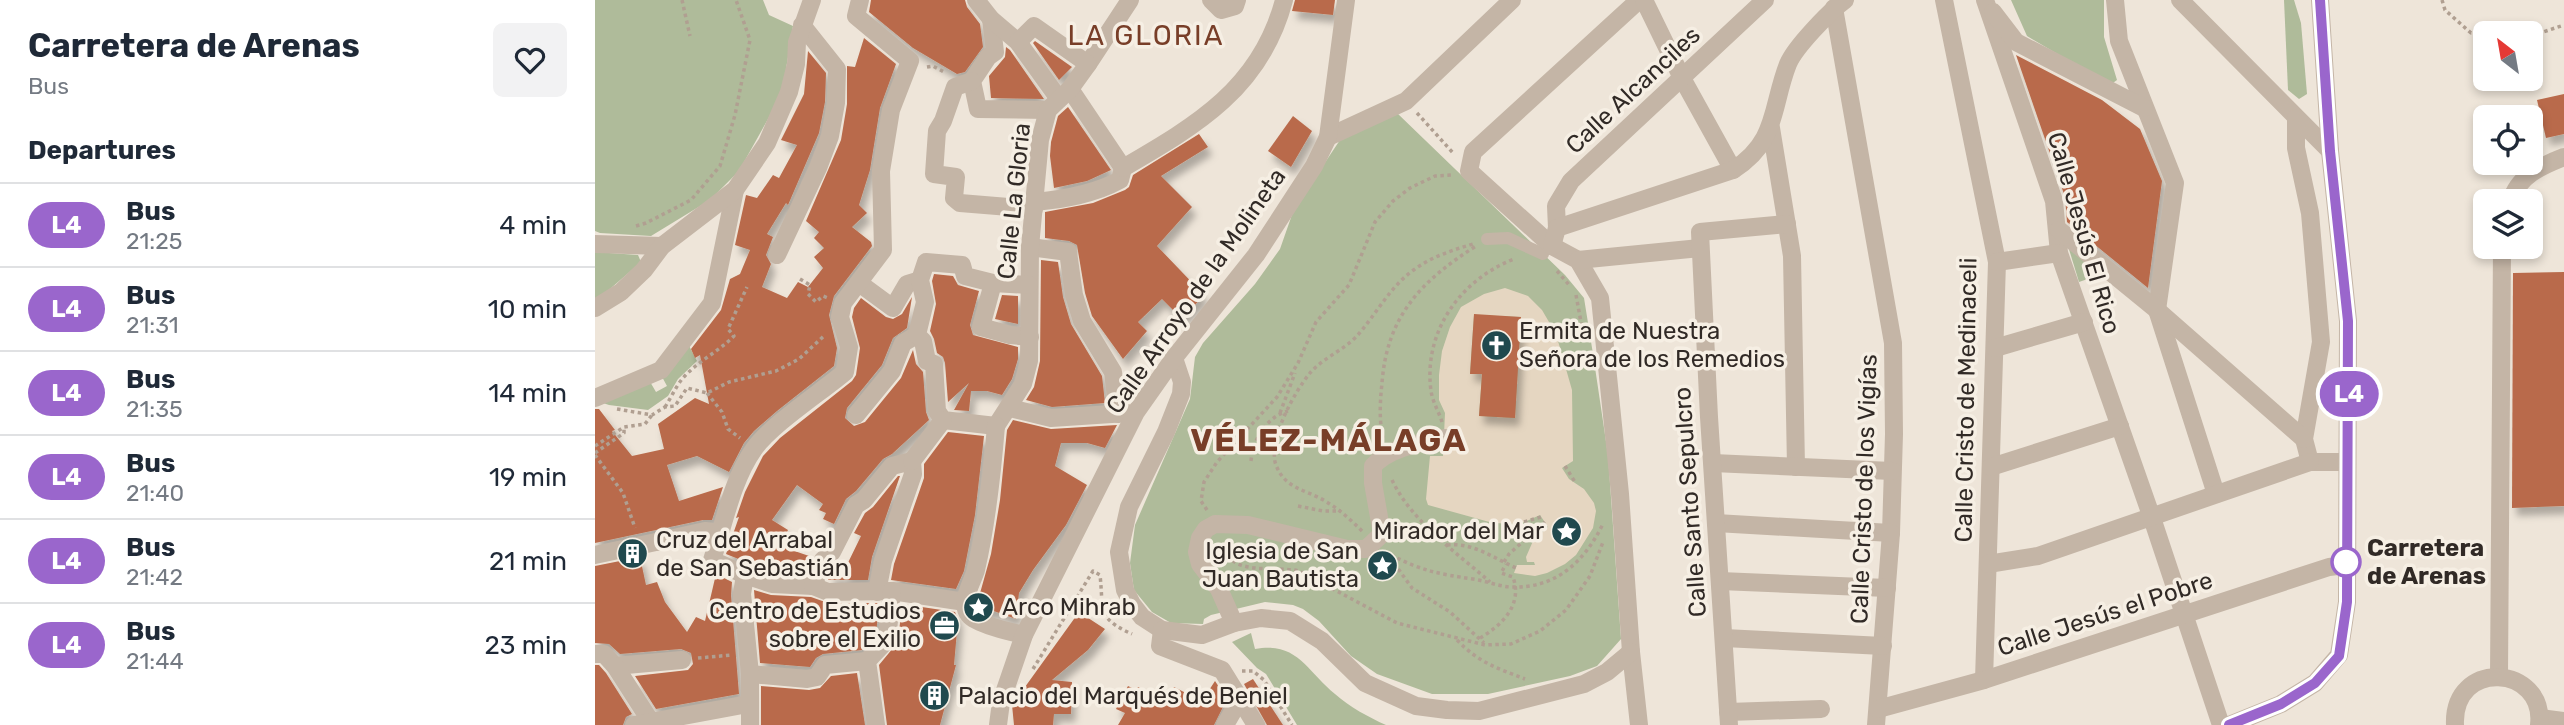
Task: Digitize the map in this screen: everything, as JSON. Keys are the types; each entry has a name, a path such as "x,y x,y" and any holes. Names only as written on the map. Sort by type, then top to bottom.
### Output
{"street":[{"path":"595,308 621,292 644,270 662,246 734,190 767,143 789,92 801,25 812,0"},
{"path":"860,0 856,16 910,61 891,110 881,171 883,250 842,310 849,347 845,372 754,449 740,475 712,560 772,584 813,586 828,592 885,591 965,602"},
{"path":"976,0 991,19 1018,42 1059,99 1123,168"},
{"name":"Calle La Gloria","path":"996,426 1023,384 1029,361 1030,247 1040,140 1059,99 1088,64 1130,0"},
{"path":"1211,0 1221,10 1234,6 1237,0"},
{"path":"991,19 995,52 988,57 972,81 955,87 937,131 934,174 956,177 954,198 960,203 1035,206 1105,188 1120,180 1123,168 1172,139 1223,102 1261,58 1284,0"},
{"name":"Calle Arroyo de la Molineta","path":"998,725 1001,702 1024,635 1136,412 1174,358 1256,255 1314,166 1328,138 1346,0"},
{"path":"1328,138 1406,101 1511,0"},
{"path":"1639,725 1631,652 1621,494 1600,298 1578,260 1551,243 1469,172 1473,152 1641,0 1733,170"},
{"name":"Calle Alcanciles","path":"1551,243 1556,206 1571,181 1765,0"},
{"name":"Calle Cristo de Medinaceli","path":"1944,0 1997,262 1984,680"},
{"path":"1985,0 2016,42 2144,108"},
{"name":"Calle Jesús El Rico","path":"1985,0 2054,201 2059,230 2059,253 2221,725"},
{"path":"2115,0 2119,41 2175,183 2157,310 2216,494"},
{"path":"2180,0 2330,151"},
{"path":"2229,725 2281,704 2315,683 2339,656 2347,602 2348,321 2330,151 2320,0"},
{"path":"1796,467 1792,256 1771,128 1789,61 1840,4"},
{"name":"Calle Cristo de los Vigías","path":"1840,4 1893,342 1891,533 1877,717"},
{"path":"778,256 818,169 836,103 837,69 801,25"},
{"path":"1018,42 1034,26 1088,64"},
{"path":"972,81 978,109 1059,99"},
{"path":"2296,118 2296,148 2310,213 2321,342 2304,439 2310,462"},
{"path":"1551,243 1733,170 1749,160 1771,128"},
{"path":"2514,189 2539,167 2564,157"},
{"path":"600,404 661,370 712,303 734,190"},
{"path":"1578,260 1699,248 1700,232 1787,224"},
{"path":"2059,230 2157,310 2304,439"},
{"path":"595,244 662,246"},
{"path":"1030,247 1068,251 1074,295 1082,321 1113,372 1118,414"},
{"name":"Calle Santo Sepulcro","path":"1699,248 1728,718 1821,709"},
{"path":"1997,262 2059,253"},
{"path":"2499,676 2502,259"},
{"path":"856,415 892,371 904,343 917,335 925,302 920,280 926,262 962,265 965,276 993,283 1029,285"},
{"path":"859,283 893,308 907,284 920,280"},
{"path":"993,283 981,327 1030,337"},
{"path":"1995,348 2084,322"},
{"path":"917,335 923,341 927,361 934,364 937,411 943,420 996,426 988,513 974,576 965,602 967,614 973,620 1024,635"},
{"path":"1174,358 1179,370 1181,394 1129,508 1119,552 1125,590 1132,604 1142,617 1162,630 1202,635 1261,618 1290,621 1322,641 1365,684 1416,706 1447,710 1479,711 1584,684 1607,672 1631,652"},
{"path":"1010,408 1051,418 1136,412"},
{"path":"813,586 823,560 832,552 856,505 864,500 892,466 912,461 943,420"},
{"path":"1991,467 2120,426"},
{"path":"1234,624 1219,589 1200,564 1197,552 1200,538 1206,529 1218,530 1248,525 1357,550 1382,548 1382,525 1371,473 1373,466 1386,456 1413,444 1445,438"},
{"path":"750,674 807,679 817,677 825,665 867,661 887,640 883,561 913,474 912,461"},
{"path":"1988,564 2038,556 2310,462 2347,461"},
{"path":"1713,463 1892,471"},
{"path":"1717,523 1891,533"},
{"path":"595,555 705,531 721,533"},
{"name":"Calle Jesús el Pobre","path":"1877,717 2329,567 2346,565"},
{"path":"745,575 742,594 750,674 750,725"},
{"path":"1720,581 1887,588"},
{"path":"1162,630 1160,646 1223,670 1256,725"},
{"path":"1724,638 1883,646"},
{"path":"595,654 604,654 615,666 646,724 748,704"},
{"path":"615,666 682,660"},
{"path":"867,661 876,725"},
{"path":"2454,724 2461,695 2475,682 2499,676 2508,677 2531,692 2540,722 2564,721"},
{"path":"1225,725 1240,699"}],"lane":[{"path":"1487,239 1508,238 1551,243"}],"path":[{"path":"682,0 690,36"},
{"path":"627,229 646,223 691,200 720,166 735,115 750,40 736,0"},
{"path":"2442,0 2445,10 2473,33"},
{"path":"2543,32 2564,26"},
{"path":"1251,461 1257,438 1280,413 1298,363 1317,322 1349,285 1375,222 1393,201 1410,188 1435,176 1469,172 1406,101"},
{"path":"1485,645 1450,612 1412,588 1382,548 1341,511 1323,499 1291,486 1277,468 1274,459 1275,439 1296,394 1311,372 1356,337 1401,279 1436,256 1487,239"},
{"path":"1487,239 1441,269 1420,288 1405,308 1393,331 1383,367 1381,432 1390,475 1408,506 1490,582"},
{"path":"1445,438 1431,383 1434,343 1449,310 1459,296 1488,271 1551,243 1575,292 1585,344"},
{"path":"707,393 729,382 776,370 799,359 820,342 842,310 823,296 815,302 808,294 810,285 800,279"},
{"path":"665,407 682,379 720,351 734,336 729,329 747,287"},
{"path":"1298,363 1277,397 1217,462 1204,482 1202,501 1218,530 1228,557 1242,566 1299,571 1397,624 1485,645 1511,644 1539,631 1566,610 1590,576 1603,543 1604,522 1592,545 1574,566 1544,582 1516,587 1428,572 1382,548"},
{"path":"595,446 624,427 645,424 652,415 665,407 675,406 687,388 707,393 722,412 728,429 754,449"},
{"path":"600,404 652,415"},
{"path":"1280,413 1288,411"},
{"path":"624,427 624,433 595,454 622,493 635,528"},
{"path":"1565,466 1575,482"},
{"path":"1298,506 1341,511"},
{"path":"1524,522 1541,517"},
{"path":"1480,638 1506,620 1513,606 1516,587 1513,577 1501,573 1509,554 1545,522"},
{"path":"1447,545 1458,544 1516,568"},
{"path":"1027,679 1093,570 1100,575 1101,585"},
{"path":"1456,639 1471,655 1494,668 1525,679 1534,698"},
{"path":"682,660 748,655"},
{"path":"1027,669 1031,660"},
{"path":"1223,670 1253,671 1264,680 1292,725"}],"green space":[{"path":"595,0 763,0 769,15 793,26 782,94 739,171 710,200 651,236 595,231"},
{"path":"2011,0 2104,0 2104,37 2117,80 2110,85 2027,36"},
{"path":"2284,0 2294,0 2301,23 2307,94 2299,99 2288,90"},
{"path":"1397,113 1565,275 1584,298 1608,455 1621,639 1597,666 1570,676 1488,694 1432,694 1377,674 1351,656 1319,621 1293,605 1265,602 1211,615 1204,619 1203,624 1171,623 1152,612 1134,590 1130,563 1135,525 1190,399 1195,357 1203,343 1255,284 1280,249 1294,209 1340,140"},
{"path":"2068,246 2105,273 2079,282"},
{"path":"595,252 638,255 641,262 595,302"},
{"path":"687,342 697,361 678,379 668,396 648,410 600,402 649,380 656,392 667,386 661,375"},
{"path":"1251,633 1255,649 1281,649 1291,654 1341,699 1386,725 1297,725 1266,674 1232,642"}],"shaded area":[{"path":"1505,288 1528,296 1542,310 1556,334 1572,390 1573,461 1562,468 1569,479 1584,489 1596,511 1593,528 1576,555 1565,564 1535,576 1514,573 1517,565 1535,565 1534,562 1527,562 1526,557 1533,541 1548,527 1540,515 1520,524 1493,523 1428,505 1426,499 1430,456 1443,456 1445,413 1439,400 1442,351 1450,327 1461,307 1484,294","holes":["1474,315 1521,317 1515,418 1479,416 1482,374 1470,373"]}],"building":[{"path":"871,0 965,0 980,24 983,47 965,72 957,74 913,48 869,12"},
{"path":"1295,0 1335,0 1333,15 1292,11"},
{"path":"864,38 896,64 880,108 870,170 859,205 867,213 852,227 871,242 872,246 834,296 829,315 837,348 834,366 754,431 744,443 729,472 697,456 667,465 679,501 723,487 712,520 595,543 595,409 599,409 632,456 664,449 658,424 695,398 709,404 700,355 695,358 691,349 721,310 730,279 740,274 750,250 735,245 746,195 757,198 773,175 779,178 797,145 781,140 804,94 808,51 826,73 825,102 819,133 788,205 786,203 767,234 773,237 766,255 771,264 762,287 787,298 798,282 808,287 823,268 814,257 824,248 814,238 819,232 806,221 841,140 847,104 847,66 855,67"},
{"path":"1035,41 1072,67 1059,80 1033,43"},
{"path":"1006,47 1044,99 991,98 989,76 1005,57"},
{"path":"2016,55 2102,100 2140,129 2162,181 2148,288 2067,222 2065,197"},
{"path":"2564,94 2564,134 2546,138 2543,105 2538,105 2537,100"},
{"path":"1068,107 1111,170 1087,181 1054,188 1051,142 1058,116"},
{"path":"1293,116 1312,131 1291,167 1268,151"},
{"path":"1199,134 1208,147 1161,176 1192,207 1157,246 1204,295 1182,319 1162,299 1138,322 1147,331 1123,359 1092,316 1077,245 1069,241 1045,238 1045,212 1093,203 1125,190 1129,187 1133,175"},
{"path":"1041,260 1058,262 1063,297 1071,324 1102,376 1105,403 1052,407 1026,400 1034,387 1040,361"},
{"path":"2564,272 2564,506 2512,508 2513,273"},
{"path":"934,274 953,276 958,285 979,291 970,325 973,335 1018,347 1018,359 1012,379 1002,395 971,391 969,411 954,410 969,383 948,402 945,363 943,357 937,353 930,331 936,304 932,281"},
{"path":"1002,295 1018,296 1018,324 995,319"},
{"path":"912,297 907,328 893,338 882,365 847,408 845,418 854,426 865,422 901,378 913,350 916,364 923,372 929,420 883,459 846,499 834,524 823,519 826,513 819,510 823,504 797,485 772,520 788,530 780,546 812,557 805,574 774,573 726,554 745,492 763,456 780,438 856,375 860,348 852,317 861,298 886,317 893,319 902,314"},
{"name":"Ermita de Nuestra Señora de los Remedios","path":"1474,314 1521,317 1515,418 1479,416 1482,374 1470,374"},
{"path":"1013,420 1051,429 1117,425 1105,448 1087,443 1061,443 1055,466 1087,485 1066,525 1019,593 1016,619 991,610 990,613 981,610 977,604 991,554 1007,430"},
{"path":"948,432 984,436 975,515 964,571 956,589 891,580 924,478 924,464"},
{"path":"898,476 872,557 868,580 828,580 831,571 843,573 861,536 854,533 865,513"},
{"path":"640,557 646,585 657,582 665,602 687,632 696,617 705,621 716,574 732,582 739,694 656,709 635,676 688,670 693,664 691,653 681,649 620,654 609,644 595,643 595,566"},
{"path":"754,590 771,595 811,597 828,603 879,603 876,635 862,650 823,654 816,658 810,667 760,663"},
{"path":"902,604 955,612 958,620 956,665 940,725 887,725 879,665 898,642"},
{"path":"1079,612 1105,629 1088,650 1052,680 1072,682 1071,714 1054,714 1053,725 1014,725 1012,705"},
{"path":"595,665 599,665 606,673 632,714 626,717 623,725 595,725"},
{"path":"857,673 865,725 761,725 761,686 809,690 820,688 831,676"},
{"path":"1253,679 1283,725 1267,725 1244,684"},
{"path":"1215,681 1227,699 1214,725 1118,725 1125,713 1116,709 1128,686 1136,690 1138,687 1166,702 1174,687 1202,701"}],"bus line":[{"name":"L4","path":"2229,725 2281,704 2315,683 2339,656 2347,602 2348,321 2330,151 2320,0"}],"place":[{"name":"Ermita de Nuestra Señora de los Remedios","path":"1496,345"},
{"name":"Mirador del Mar","path":"1567,531"},
{"name":"Cruz del Arrabal de San Sebastián","path":"633,554"},
{"name":"Carretera de Arenas","path":"2346,562"},
{"name":"Iglesia de San Juan Bautista","path":"1382,565"},
{"name":"Arco Mihrab","path":"979,607"},
{"name":"Centro de Estudios sobre el Exilio","path":"944,625"},
{"name":"Palacio del Marqués de Beniel","path":"935,696"}],"district":[{"name":"LA GLORIA","path":"1146,35"},
{"name":"VÉLEZ-MÁLAGA","path":"1329,440"}]}
